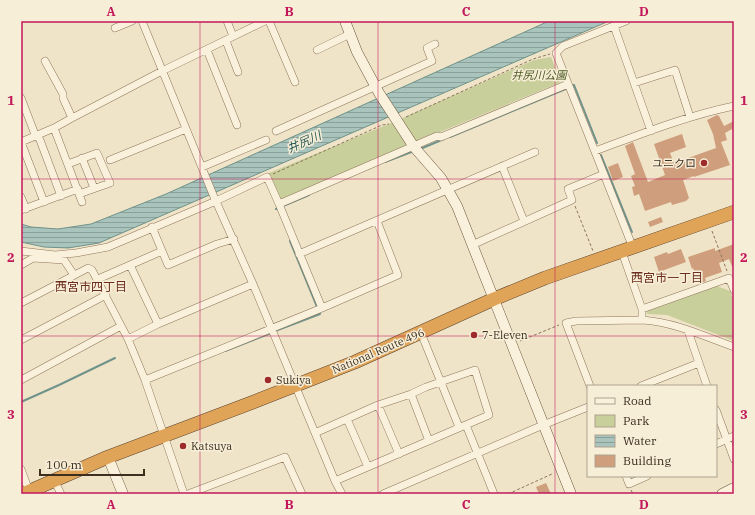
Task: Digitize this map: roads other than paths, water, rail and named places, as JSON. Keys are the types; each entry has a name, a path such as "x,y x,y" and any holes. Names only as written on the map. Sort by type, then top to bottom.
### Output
{"highway":[{"name":"National Route 496","path":"26,493 108,457 355,362 494,299 545,278 734,212"}],"street":[{"path":"115,28 132,21"},
{"path":"142,21 202,169 234,239 335,481 342,494"},
{"path":"227,21 233,36"},
{"path":"44,202 21,142 38,138 72,118 162,71 265,21"},
{"path":"269,21 295,82"},
{"path":"345,21 357,52 377,89 414,147 432,166 449,190 457,206 571,494"},
{"path":"626,21 563,46 556,53 604,174 628,250 642,309 642,320"},
{"path":"614,26 651,131"},
{"path":"317,50 350,34"},
{"path":"226,41 238,72"},
{"path":"276,131 377,89 432,61 427,48 435,44"},
{"path":"207,50 237,125"},
{"path":"45,61 63,94 63,98 72,118"},
{"path":"634,83 675,70 690,117"},
{"path":"279,204 437,136 441,137 568,84"},
{"path":"21,98 61,196"},
{"path":"595,151 690,117 734,106"},
{"path":"54,128 82,202"},
{"path":"110,160 186,129"},
{"path":"202,169 266,140"},
{"path":"300,254 535,152"},
{"path":"21,197 23,210 61,196 110,183 97,153 68,164"},
{"path":"82,158 94,188"},
{"path":"502,166 524,221"},
{"path":"472,245 572,200 568,189 604,174"},
{"path":"21,251 55,254 76,253 108,247 267,177 322,308"},
{"path":"145,380 322,308 398,275 377,221"},
{"path":"152,227 168,265 217,244 234,239"},
{"path":"98,279 162,251"},
{"path":"21,265 34,258 64,260 74,275"},
{"path":"130,265 158,324"},
{"path":"21,303 88,268 92,270 128,339 145,380 184,494"},
{"path":"642,309 730,278 734,290"},
{"path":"128,339 158,324 253,284"},
{"path":"21,340 106,295"},
{"path":"590,385 566,323 576,321 659,321 734,347"},
{"path":"21,380 121,326"},
{"path":"688,331 707,385"},
{"path":"421,333 459,427"},
{"path":"644,385 699,363"},
{"path":"315,433 378,405 475,370 489,415 335,481"},
{"path":"411,394 429,440"},
{"path":"378,405 399,454"},
{"path":"383,494 587,407"},
{"path":"717,413 734,459"},
{"path":"347,418 368,467"},
{"path":"466,425 494,494"},
{"path":"717,444 734,436"},
{"path":"108,457 124,494"},
{"path":"188,494 285,457 302,494"},
{"path":"21,469 26,493"},
{"path":"626,477 629,484 645,477"},
{"path":"54,480 61,494"},
{"path":"722,494 734,488"}],"water":[{"name":"井尻川","path":"549,21 609,21 99,243 68,248 44,247 21,242 21,224 31,227 58,229 91,224 166,194"}],"waterway":[{"path":"572,86 574,85 597,143"},
{"path":"450,137 568,88"},
{"path":"420,149 444,139"},
{"path":"385,162 414,151"},
{"path":"601,155 632,232"},
{"path":"276,209 309,195"},
{"path":"275,331 320,314 290,241"},
{"path":"225,351 271,333"},
{"path":"21,402 115,358"}],"place":[{"name":"ユニクロ","path":"704,163"},
{"name":"7-Eleven","path":"474,335"},
{"name":"Sukiya","path":"268,380"},
{"name":"Katsuya","path":"183,446"}],"district":[{"name":"西宮市一丁目","path":"667,278"},
{"name":"西宮市四丁目","path":"91,287"}],"park label":[{"name":"井尻川公園","path":"539,75"}]}
